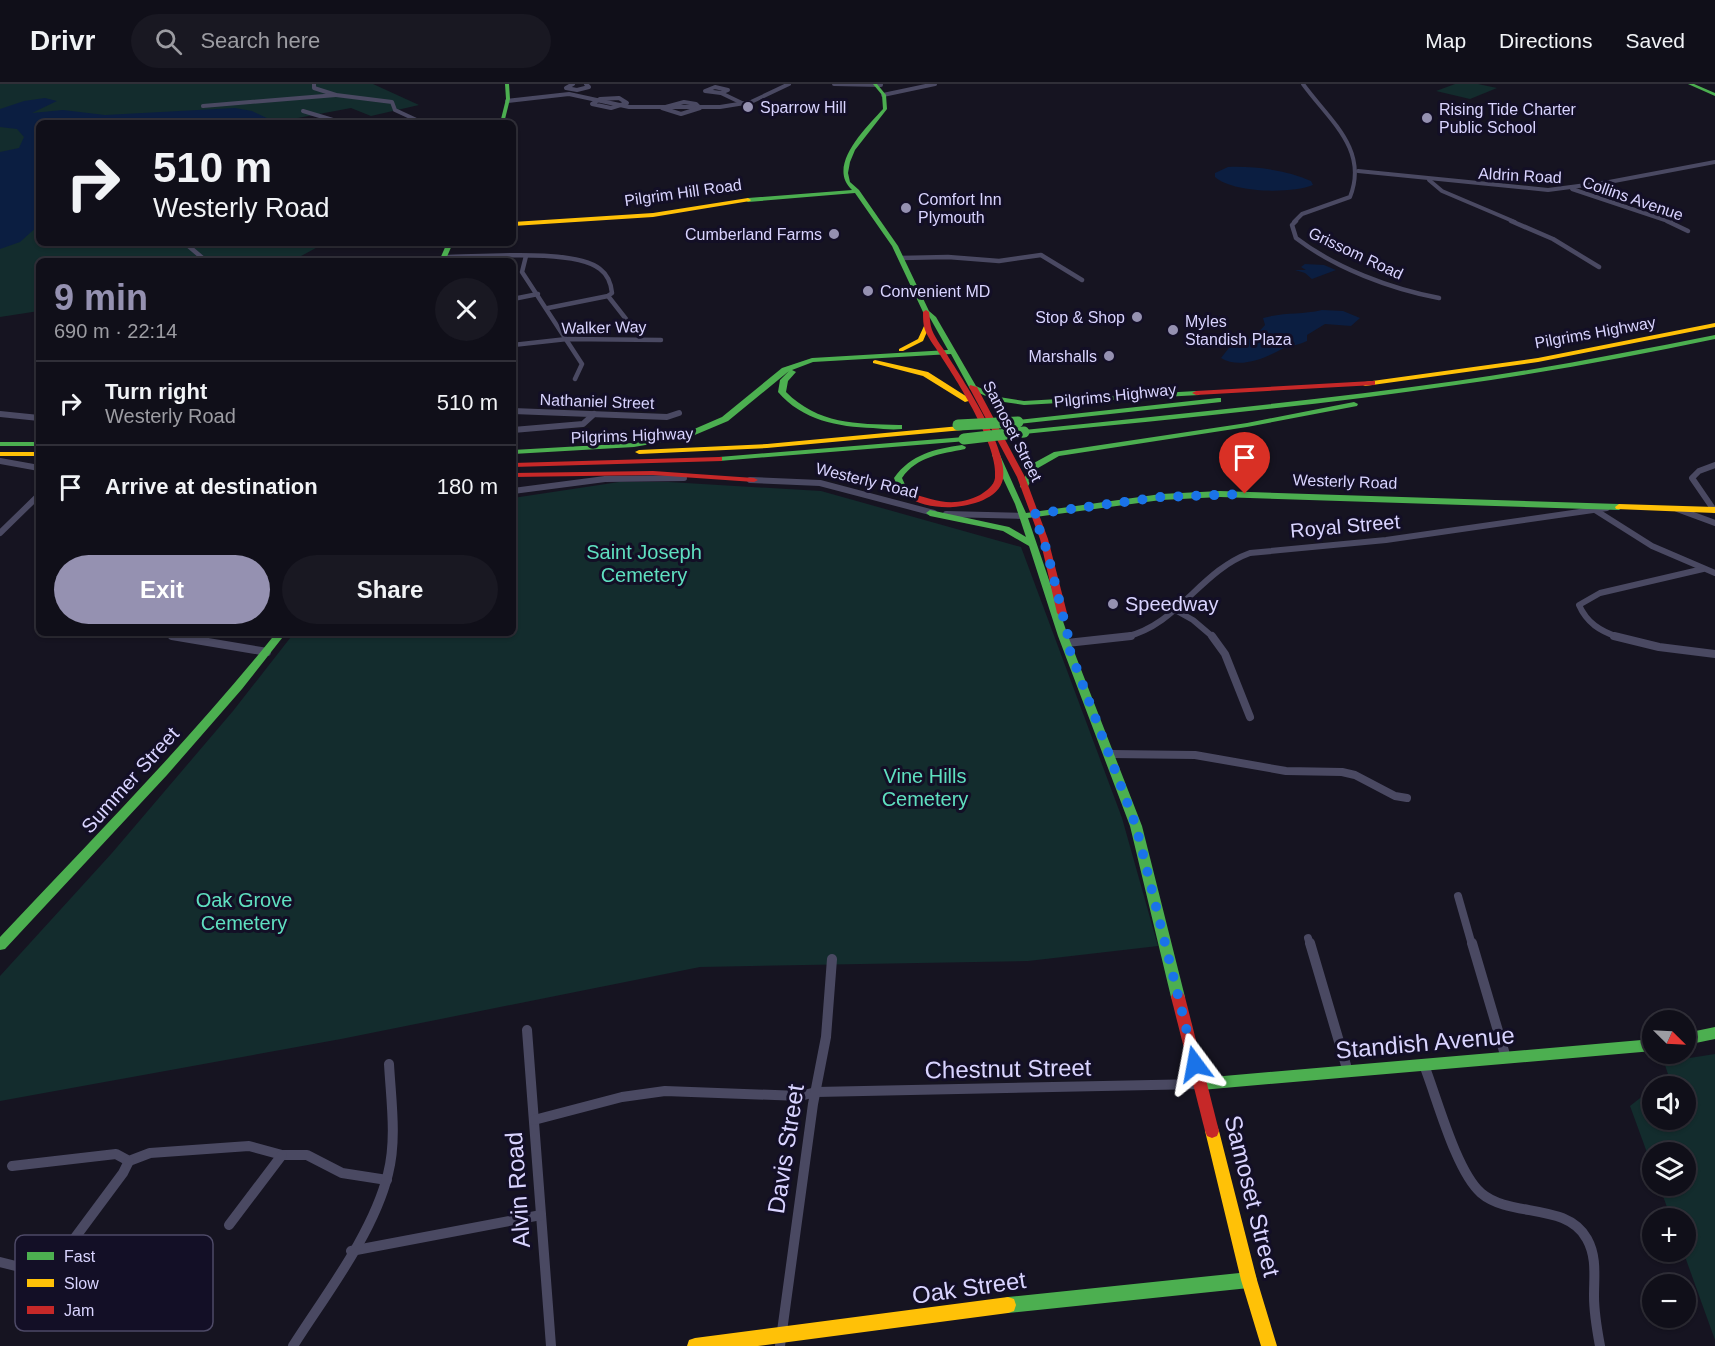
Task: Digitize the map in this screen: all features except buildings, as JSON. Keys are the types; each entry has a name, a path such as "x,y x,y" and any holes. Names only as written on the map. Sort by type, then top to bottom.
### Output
{"main road":[{"path":"503,120 507,101 507,84"},
{"path":"1690,84 1715,95"},
{"name":"Samoset Street","path":"881,88 889,112 859,150 854,161 857,191 892,242 901,258 926,320 947,352 1024,486 1033,545 1067,643 1136,826 1249,1280 1269,1346"},
{"name":"Pilgrim Hill Road","path":"516,224 653,215 756,199 857,191"},
{"path":"875,355 913,346 921,340 926,320"},
{"name":"Pilgrims Highway","path":"1023,430 1584,352 1715,325"},
{"name":"Pilgrims Highway","path":"1023,430 1083,426 1461,382 1605,360 1715,337"},
{"path":"516,454 634,445 687,435 735,413 792,366 823,357 947,352"},
{"path":"1023,430 963,434 830,420 807,413 790,404 782,392 782,384 791,373 810,364 833,360 897,365 934,377 970,394 1024,403 1372,383"},
{"path":"1024,486 1039,463 1067,452 1246,425 1436,390 1461,382"},
{"name":"Samoset Street","path":"970,394 996,454 1047,551 1068,636 1067,643"},
{"path":"996,454 999,477 996,485 976,500 960,504 931,503 909,495 900,485 900,474 910,463 934,453 963,434 1023,430"},
{"name":"Pilgrims Highway","path":"516,454 767,446 963,434"},
{"name":"Pilgrims Highway","path":"516,465 715,460 963,434"},
{"path":"0,444 36,444"},
{"path":"0,454 36,454"},
{"path":"516,475 653,473 754,480"},
{"name":"Westerly Road","path":"1029,515 1161,497 1209,494 1676,508 1715,514"},
{"path":"930,513 1006,529 1033,545"},
{"name":"Summer Street","path":"0,945 64,883 279,636"},
{"path":"1696,1037 1715,1033"},
{"name":"Standish Avenue","path":"1200,1084 1642,1046"},
{"name":"Oak Street","path":"695,1346 781,1342 985,1308 1249,1280"}],"street":[{"path":"314,84 314,88 336,95"},
{"path":"573,84 566,88 621,106"},
{"path":"507,101 573,92 590,86 586,84"},
{"path":"662,108 667,112 680,113 700,108 744,104 789,84"},
{"path":"834,84 881,88 935,84"},
{"path":"1303,84 1342,135 1357,159 1358,171"},
{"path":"721,93 728,90 715,87 705,91 721,93 744,104"},
{"path":"203,106 256,104 286,98 336,95 387,101 393,104 395,111 416,120"},
{"path":"621,106 626,101 600,99 592,104 603,108 621,106 662,108 684,102 696,104 700,108"},
{"path":"303,111 334,120"},
{"name":"Aldrin Road","path":"1358,171 1528,190 1570,189 1715,162"},
{"name":"Grissom Road","path":"1358,171 1350,197 1302,214 1292,225 1293,233 1300,241 1323,254 1414,292 1439,298"},
{"path":"1429,180 1442,190 1556,241 1599,267"},
{"name":"Collins Avenue","path":"1570,189 1673,223 1688,231"},
{"path":"188,246 202,258"},
{"path":"901,258 948,257 1006,260 1041,255 1082,280"},
{"path":"526,256 522,272 548,308 582,364 576,379"},
{"path":"485,258 571,257 592,261 602,268 612,284 612,293 608,296 548,308"},
{"path":"516,298 538,294"},
{"path":"608,296 616,303 626,319"},
{"name":"Walker Way","path":"516,345 567,339 661,340"},
{"name":"Nathaniel Street","path":"516,411 667,417 679,413"},
{"path":"0,414 36,418"},
{"path":"516,430 584,423 594,414"},
{"path":"0,461 36,467"},
{"path":"1715,465 1698,471 1692,478 1715,514"},
{"name":"Westerly Road","path":"516,491 617,478 820,483 930,513 984,518 1029,515"},
{"path":"0,533 36,498"},
{"name":"Royal Street","path":"1067,643 1133,635 1158,624 1219,568 1237,557 1250,553 1386,540 1617,507"},
{"path":"1594,510 1621,530 1658,551 1715,573"},
{"path":"1703,569 1689,576 1599,593 1582,600 1579,605 1582,617 1597,629 1618,637 1715,654"},
{"path":"1175,610 1205,627 1219,642 1250,717"},
{"path":"173,636 202,643 267,652"},
{"path":"1110,754 1195,755 1286,771 1342,772 1355,775 1395,796 1407,798"},
{"path":"1458,896 1506,1058"},
{"path":"1308,938 1348,1072"},
{"name":"Davis Street","path":"781,1342 816,1092 826,1037 832,959"},
{"name":"Alvin Road","path":"527,1030 551,1346"},
{"path":"293,1346 376,1211 387,1180 393,1134 389,1064"},
{"path":"1424,1065 1465,1173 1474,1188 1486,1198 1501,1204 1555,1216 1571,1223 1588,1241 1594,1265 1594,1293 1600,1346"},
{"name":"Chestnut Street","path":"534,1120 622,1097 665,1090 800,1096 816,1092 958,1091 1200,1084"},
{"path":"77,1235 123,1173 129,1161 150,1153 249,1146 282,1155 307,1155 342,1173 387,1180"},
{"path":"12,1166 116,1154 129,1161"},
{"path":"229,1225 282,1155"},
{"path":"351,1251 541,1215"},
{"path":"0,1262 15,1266"}],"green space":[{"path":"0,84 373,84 419,105 371,116 351,108 287,120 36,120 36,246 320,246 298,258 36,258 36,311 0,317"},
{"path":"1455,84 1478,84 1497,88 1470,99 1436,91"},
{"path":"619,482 669,482 821,491 1021,547 1122,818 1158,946 1028,961 700,967 341,1039 0,1101 0,976 112,853 233,711 292,636 516,636 516,498"},
{"path":"1715,1054 1715,1340 1696,1287 1696,1274 1691,1274 1687,1262 1696,1262 1696,1208 1667,1208 1663,1196 1696,1196 1696,1142 1643,1142 1630,1106 1642,1097 1642,1130 1696,1130 1696,1076 1666,1076 1668,1074 1665,1064 1696,1064 1696,1057"}],"water":[{"path":"45,98 57,101 32,113 63,110 105,115 235,108 252,111 269,119 36,120 36,228 20,242 0,249 0,152 19,148 24,137 17,129 0,127 0,109 24,101"},
{"path":"1228,167 1281,171 1302,177 1311,181 1313,185 1277,191 1248,189 1223,182 1215,177 1215,173"},
{"path":"1305,264 1324,265 1336,270 1312,279 1305,273 1295,270 1306,270 1301,267"},
{"path":"1322,310 1343,311 1360,318 1351,326 1325,324 1307,335 1307,341 1283,348 1251,362 1235,363 1221,358 1232,344 1246,341 1258,332 1265,325 1263,318"}],"traffic: fast":[{"path":"503,120 508,99 507,84"},
{"path":"875,84 884,95 885,109 853,150 845,173 848,183 857,191 895,246 926,312 933,317 973,387 997,399 1024,403 1196,393"},
{"path":"1690,84 1715,95"},
{"path":"748,200 857,191"},
{"path":"443,258 449,246"},
{"path":"1024,432 1371,395 1543,370 1715,337"},
{"path":"516,452 634,445 687,435 725,419 785,370 812,360 953,352"},
{"path":"792,372 784,380 782,392 806,412 836,422 899,427"},
{"path":"1018,422 1218,400"},
{"path":"1024,486 1035,466 1057,454 1247,425 1354,404"},
{"path":"958,425 1018,422"},
{"path":"964,439 1024,432"},
{"path":"719,459 964,439"},
{"path":"0,444 36,444"},
{"path":"909,495 902,488 898,478 903,470 926,455 962,447"},
{"path":"996,455 1019,504 1063,636 1136,826 1178,997"},
{"path":"1023,516 1161,497 1220,494 1619,507"},
{"path":"930,513 1006,529 1033,545"},
{"path":"0,945 163,772 238,687 279,636"},
{"path":"1696,1037 1715,1033"},
{"path":"1201,1084 1642,1046"},
{"path":"1008,1305 1249,1280"}],"traffic: slow":[{"path":"516,224 653,215 748,200"},
{"path":"1365,384 1538,360 1715,325"},
{"path":"901,350 921,340 926,327"},
{"path":"875,362 925,374 968,400"},
{"path":"639,452 767,446 960,428"},
{"path":"0,454 36,454"},
{"path":"1619,507 1715,510"},
{"path":"1212,1131 1249,1280 1269,1346"},
{"path":"695,1346 1008,1305"}],"traffic: jam":[{"path":"909,495 940,504 964,503 976,500 988,493 999,478 993,445 972,402 928,329 926,312"},
{"path":"1196,393 1372,383"},
{"path":"973,387 1021,477 1044,539 1062,613"},
{"path":"516,465 719,459"},
{"path":"516,475 653,473 754,480"},
{"path":"1178,997 1212,1131"}],"place":[{"name":"Sparrow Hill","path":"748,107"},
{"name":"Rising Tide Charter Public School","path":"1427,118"},
{"name":"Comfort Inn Plymouth","path":"906,208"},
{"name":"Cumberland Farms","path":"834,234"},
{"name":"Convenient MD","path":"868,291"},
{"name":"Stop & Shop","path":"1137,317"},
{"name":"Myles Standish Plaza","path":"1173,330"},
{"name":"Marshalls","path":"1109,356"},
{"name":"Speedway","path":"1113,604"}],"route":[{"path":"1195,1064 1136,826 1067,643 1068,636 1047,551 1034,514 1161,497 1245,494"}],"park label":[{"name":"Saint Joseph Cemetery","path":"644,564"},
{"name":"Vine Hills Cemetery","path":"925,788"},
{"name":"Oak Grove Cemetery","path":"244,912"}]}
